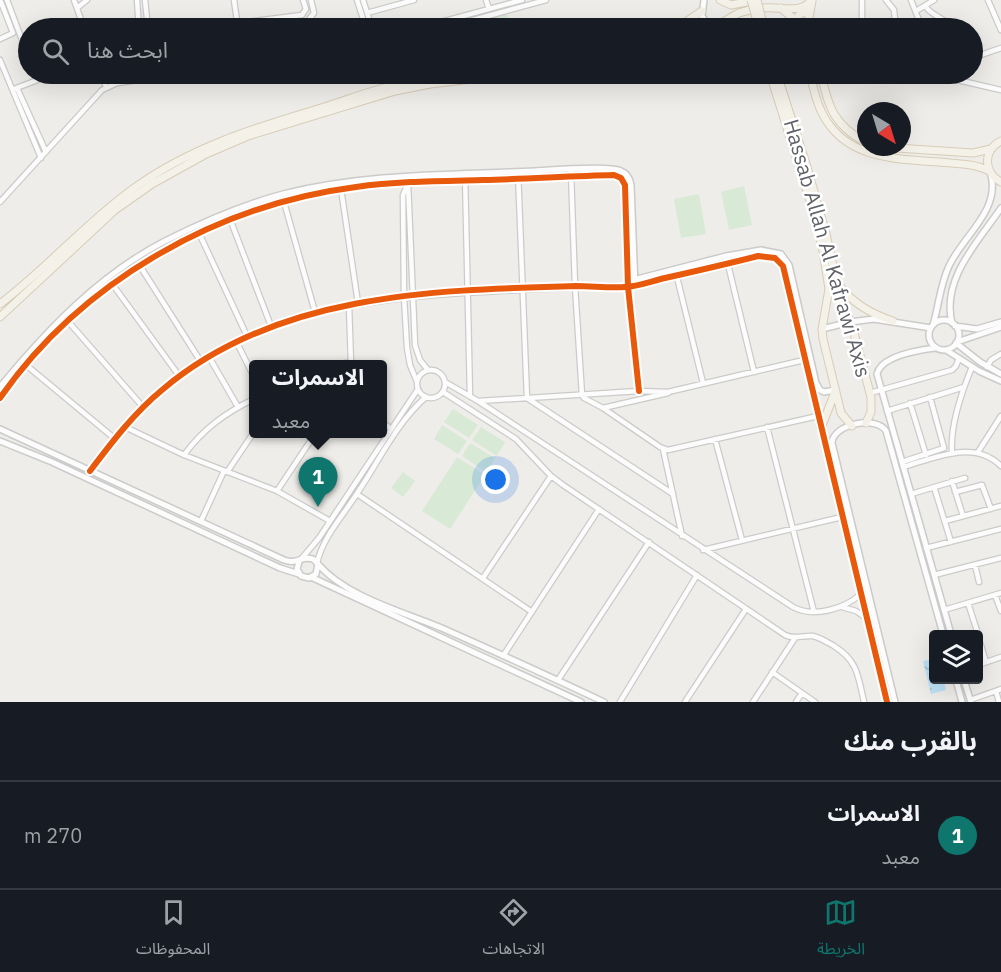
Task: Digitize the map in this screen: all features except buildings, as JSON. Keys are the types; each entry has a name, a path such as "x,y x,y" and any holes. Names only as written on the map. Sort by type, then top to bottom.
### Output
{"main road":[{"path":"720,0 731,5 758,0 762,18"},
{"path":"751,0 756,18"},
{"path":"729,18 741,12 778,7 798,9 812,0"},
{"path":"810,18 812,0"},
{"path":"778,7 792,18"},
{"path":"692,18 702,11"},
{"path":"797,18 801,14 810,13"},
{"path":"0,304 54,259 92,221 130,191 194,152 246,131 375,90 402,84"},
{"path":"0,316 115,210 152,184 206,154 248,136 395,91 430,84"},
{"name":"Hassab Allah Al Kafrawi Axis","path":"773,84 822,243 829,289 822,329 835,391 843,416 852,426"},
{"name":"Hassab Allah Al Kafrawi Axis","path":"780,84 822,219 836,280 870,393 872,408 866,423"},
{"path":"813,84 819,107 826,120 840,137 858,149 891,159 972,165 990,173 1001,182"},
{"path":"823,84 833,113 847,130 857,136"},
{"path":"911,149 973,153 991,149 1001,141"},
{"path":"990,173 987,160 991,149"},
{"path":"836,280 857,303 870,312 893,321"},
{"path":"821,428 835,391"}],"street":[{"path":"75,0 80,18"},
{"path":"77,8 87,0"},
{"path":"138,0 139,18"},
{"path":"145,0 147,18"},
{"path":"234,0 236,18"},
{"path":"284,18 302,15 306,9 303,0"},
{"path":"311,0 314,13 311,18"},
{"path":"357,0 363,18"},
{"path":"363,0 369,18"},
{"path":"368,13 414,0"},
{"path":"486,0 489,9"},
{"path":"456,18 522,0"},
{"path":"480,18 546,0"},
{"path":"703,18 704,0"},
{"path":"862,0 862,18"},
{"path":"886,0 894,10 895,18"},
{"path":"911,0 918,18"},
{"path":"916,11 926,7 934,0"},
{"path":"988,0 1001,30"},
{"path":"4,1 18,36"},
{"path":"926,7 930,12 942,18"},
{"path":"0,39 16,32"},
{"path":"983,54 1001,48"},
{"path":"0,60 15,89 41,158"},
{"path":"15,89 23,84"},
{"path":"0,202 84,108 106,87 115,84"},
{"path":"976,84 1001,90"},
{"path":"25,116 46,152"},
{"path":"571,173 582,396"},
{"path":"0,387 63,316 108,278 164,242 214,218 264,200 332,184 465,181 571,173 614,175 624,181 639,392"},
{"path":"935,348 930,340 940,289 950,264 990,204 993,189 990,173"},
{"path":"0,398 26,365 68,322 113,285 168,249 230,219 284,202 408,176 465,174 518,176"},
{"path":"465,174 470,396"},
{"path":"408,176 415,345 420,360 428,370"},
{"path":"518,176 527,398"},
{"path":"408,183 403,195 404,297 409,360 418,389 426,398"},
{"path":"341,189 358,303"},
{"path":"284,202 315,312"},
{"path":"957,342 958,332 954,324 950,301 958,272 1001,208"},
{"path":"230,219 271,326"},
{"path":"199,233 247,336"},
{"path":"164,242 168,249"},
{"path":"676,273 726,256 761,250 784,257 789,265 817,386 824,392 835,391"},
{"path":"90,471 114,438 143,407 201,362 247,336 315,312 349,304 413,295 615,286 758,256 776,255"},
{"path":"776,255 783,266 887,702"},
{"path":"726,256 754,372"},
{"path":"140,266 201,362"},
{"path":"676,273 703,383"},
{"path":"113,285 180,377"},
{"path":"349,304 351,360"},
{"path":"63,316 143,407"},
{"path":"822,329 850,322 874,320 932,327 944,321 977,329 1001,321"},
{"path":"946,350 957,342 1001,327"},
{"path":"236,342 249,367"},
{"path":"957,342 987,367 1001,374"},
{"path":"950,630 877,374 882,363 888,360 935,348 946,350 972,367 1001,381"},
{"path":"987,367 991,360 1001,354"},
{"path":"209,357 238,407"},
{"path":"870,393 952,370 959,358"},
{"path":"603,408 804,360"},
{"path":"26,365 114,438"},
{"path":"952,453 953,434 964,387 972,367"},
{"path":"417,382 422,373 434,370 445,382 478,401 793,607 802,611 814,612 842,607 861,594"},
{"path":"311,578 318,571 317,564 326,540 410,414 426,398 436,397 443,392 445,382"},
{"path":"887,411 964,387"},
{"path":"387,433 418,389"},
{"path":"443,392 516,439 551,476 785,635 795,638 808,636 820,638 845,653 856,669 864,702"},
{"path":"478,401 668,392"},
{"path":"582,396 663,449 671,450 818,416"},
{"path":"902,464 945,448 930,397"},
{"path":"527,398 673,494"},
{"path":"184,455 207,428 249,402"},
{"path":"910,403 926,455"},
{"path":"978,452 1001,416"},
{"path":"895,702 832,443 832,438 837,431 866,423 878,423 886,431 942,630"},
{"path":"125,427 184,455 277,491 330,521"},
{"path":"767,427 814,612"},
{"path":"0,429 284,560 310,558 333,579 351,590 444,629 604,702"},
{"path":"201,521 225,472 250,438"},
{"path":"277,491 312,438"},
{"path":"299,574 297,569 300,560 330,521 384,438"},
{"path":"715,439 742,540"},
{"path":"0,441 52,462 280,568 311,578 581,702"},
{"path":"663,449 682,536"},
{"path":"902,464 952,453 978,452 990,457 1001,466"},
{"path":"52,462 55,455"},
{"path":"483,578 551,476"},
{"path":"911,494 965,478"},
{"path":"952,482 963,516"},
{"path":"956,492 982,485 991,509"},
{"path":"934,487 951,542"},
{"path":"357,494 532,612"},
{"path":"945,521 1001,506"},
{"path":"503,656 599,508"},
{"path":"704,549 842,517"},
{"path":"926,548 1001,529"},
{"path":"558,680 649,542"},
{"path":"934,576 1001,558"},
{"path":"975,565 979,582"},
{"path":"620,702 697,575"},
{"path":"944,610 998,594 1001,611"},
{"path":"968,603 976,630"},
{"path":"842,607 856,611 867,618"},
{"path":"685,702 746,609"},
{"path":"869,627 873,628 876,625"},
{"path":"441,638 444,629"},
{"path":"753,702 795,638"},
{"path":"874,646 877,643 881,644"},
{"path":"983,652 986,662"},
{"path":"983,663 1001,657"},
{"path":"772,672 814,702"},
{"path":"957,684 962,702"},
{"path":"965,684 970,701 999,690 999,702"},
{"path":"796,702 802,693"}],"green space":[{"path":"506,12 508,18 485,18"},
{"path":"744,186 752,225 729,230 721,192"},
{"path":"699,194 706,234 681,238 674,199"},
{"path":"453,409 478,425 469,438 444,422"},
{"path":"442,425 467,441 458,454 434,439"},
{"path":"481,427 505,442 497,456 472,440"},
{"path":"470,443 495,458 486,472 462,456"},
{"path":"457,457 485,475 450,529 422,511"},
{"path":"403,472 415,481 403,497 391,488"}],"water":[{"path":"929,660 929,684 945,684 946,690 931,694 923,661"}],"cycle path":[{"path":"0,398 33,356 70,319 111,285 156,256 203,231 253,211 304,196 372,185 614,175 621,178 625,185 628,287 639,391"},
{"path":"90,471 133,418 162,390 207,358 255,333 306,316 358,303 413,295 467,290 640,285 758,256 775,258 783,266 887,702"}],"place":[{"name":"الاسمرات","path":"318,507"}]}
